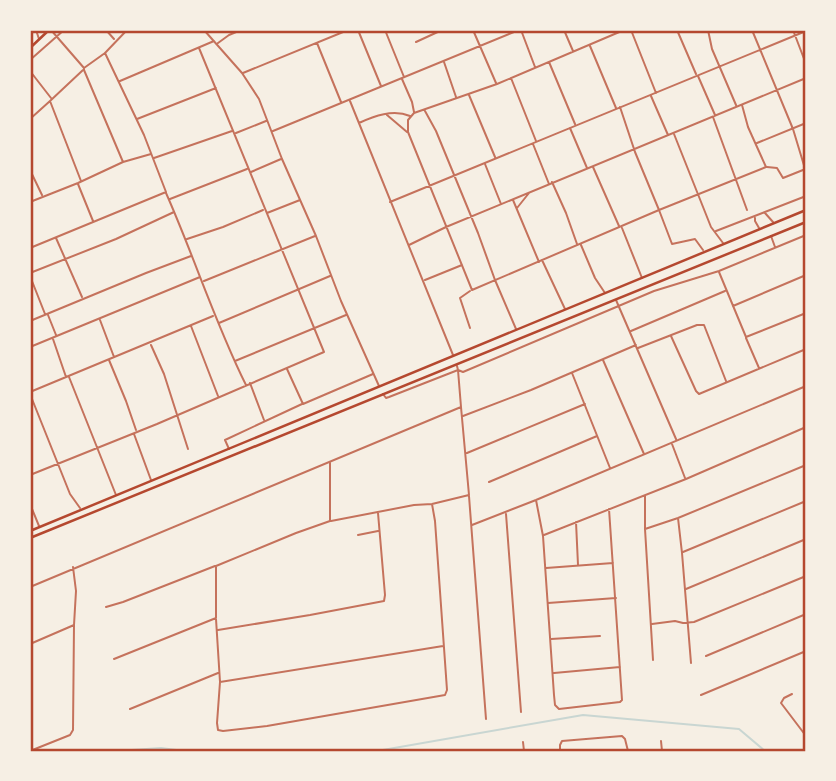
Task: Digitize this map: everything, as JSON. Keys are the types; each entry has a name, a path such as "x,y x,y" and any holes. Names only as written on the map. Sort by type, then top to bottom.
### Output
{"main road":[{"path":"30,48 49,30"},
{"path":"30,531 806,210"},
{"path":"30,538 383,394 457,367 511,342 806,222"},
{"path":"428,366 431,375"}],"street":[{"path":"36,30 39,39"},
{"path":"49,30 84,69 123,162"},
{"path":"30,60 64,30"},
{"path":"106,30 116,41"},
{"path":"30,119 127,30"},
{"path":"204,30 242,73 260,99 282,159 379,386"},
{"path":"217,44 241,30"},
{"path":"330,30 333,36"},
{"path":"242,73 348,30"},
{"path":"358,30 382,87"},
{"path":"385,30 414,113"},
{"path":"415,42 442,30"},
{"path":"473,30 497,84"},
{"path":"272,131 520,30 535,67"},
{"path":"564,30 573,52"},
{"path":"472,290 408,132 407,123 411,116 497,84 624,30"},
{"path":"631,30 656,93"},
{"path":"677,30 714,115 747,210"},
{"path":"708,30 709,40 736,106"},
{"path":"470,328 460,298 472,290 766,167 776,168 783,178 806,171 793,129 752,30"},
{"path":"793,30 806,64"},
{"path":"390,202 806,31"},
{"path":"119,81 214,41"},
{"path":"317,43 341,103"},
{"path":"589,45 618,108 673,244 695,239 704,252"},
{"path":"30,475 324,352 199,48"},
{"path":"104,53 151,154 214,315 246,385"},
{"path":"444,61 457,98"},
{"path":"549,62 575,125"},
{"path":"30,71 51,100 81,181"},
{"path":"510,77 550,183 595,278 606,293"},
{"path":"409,245 550,183 806,78"},
{"path":"136,119 216,88"},
{"path":"468,94 496,158"},
{"path":"650,95 668,135"},
{"path":"350,100 453,356"},
{"path":"742,104 748,127 766,167"},
{"path":"424,109 472,216 516,330"},
{"path":"359,123 386,114 402,113 411,116"},
{"path":"386,114 408,132"},
{"path":"153,159 268,121"},
{"path":"756,144 806,123"},
{"path":"570,127 587,168"},
{"path":"673,133 714,232 724,244"},
{"path":"30,202 123,162 151,154"},
{"path":"250,173 282,159"},
{"path":"484,163 501,205"},
{"path":"593,166 642,278"},
{"path":"170,200 248,169"},
{"path":"30,170 42,196"},
{"path":"78,183 93,222"},
{"path":"30,248 166,192"},
{"path":"517,209 530,192"},
{"path":"714,232 806,196"},
{"path":"186,239 300,200"},
{"path":"512,200 565,310"},
{"path":"116,495 67,376 30,274 174,212"},
{"path":"764,212 773,223"},
{"path":"756,216 755,220 760,229"},
{"path":"457,367 463,372 654,291 719,271 806,235"},
{"path":"203,282 316,236"},
{"path":"771,236 775,248"},
{"path":"56,237 83,299"},
{"path":"30,321 192,256"},
{"path":"424,280 462,265"},
{"path":"719,271 759,368"},
{"path":"218,323 331,275"},
{"path":"733,306 806,275"},
{"path":"30,347 201,277"},
{"path":"630,331 727,290"},
{"path":"615,299 677,440"},
{"path":"746,337 806,313"},
{"path":"234,362 347,314"},
{"path":"81,509 70,494 30,393 214,315"},
{"path":"99,319 114,357"},
{"path":"191,325 219,397"},
{"path":"463,416 637,346 704,325 726,382"},
{"path":"671,335 696,393 702,393 806,349"},
{"path":"511,342 514,350"},
{"path":"150,343 164,374 188,449"},
{"path":"109,359 126,401 151,480"},
{"path":"603,359 644,454"},
{"path":"383,394 386,398 389,397 457,367"},
{"path":"457,367 461,388 486,719"},
{"path":"287,368 303,404"},
{"path":"572,372 610,468"},
{"path":"229,449 225,439 374,374"},
{"path":"250,383 265,421"},
{"path":"472,525 806,386"},
{"path":"466,453 585,404"},
{"path":"30,587 461,407"},
{"path":"543,536 806,427"},
{"path":"489,482 597,436"},
{"path":"671,443 686,478"},
{"path":"330,461 330,521"},
{"path":"645,529 806,465"},
{"path":"106,607 330,521 469,495"},
{"path":"645,495 653,660"},
{"path":"536,500 543,536 555,705 559,709 622,700 609,509"},
{"path":"682,553 806,502"},
{"path":"30,504 40,527"},
{"path":"216,566 220,682 218,730 267,726 445,695 447,690 432,504"},
{"path":"217,631 384,601 378,513"},
{"path":"506,513 521,712"},
{"path":"678,518 691,663"},
{"path":"576,522 578,566"},
{"path":"358,535 379,531"},
{"path":"685,589 806,539"},
{"path":"545,568 613,563"},
{"path":"30,751 73,732 76,591 73,567"},
{"path":"651,624 675,621 688,623 705,618 806,576"},
{"path":"547,603 616,598"},
{"path":"706,656 806,614"},
{"path":"114,659 216,618"},
{"path":"30,644 74,625"},
{"path":"550,639 600,636"},
{"path":"220,682 444,646"},
{"path":"701,695 806,651"},
{"path":"553,673 620,667"},
{"path":"130,709 219,673"},
{"path":"792,694 781,703 806,736"},
{"path":"560,751 562,741 622,736 628,751"},
{"path":"661,741 662,751"},
{"path":"523,743 524,751"}],"waterway":[{"path":"377,751 583,715 739,729 765,751"},
{"path":"117,751 161,748 184,751"}]}
